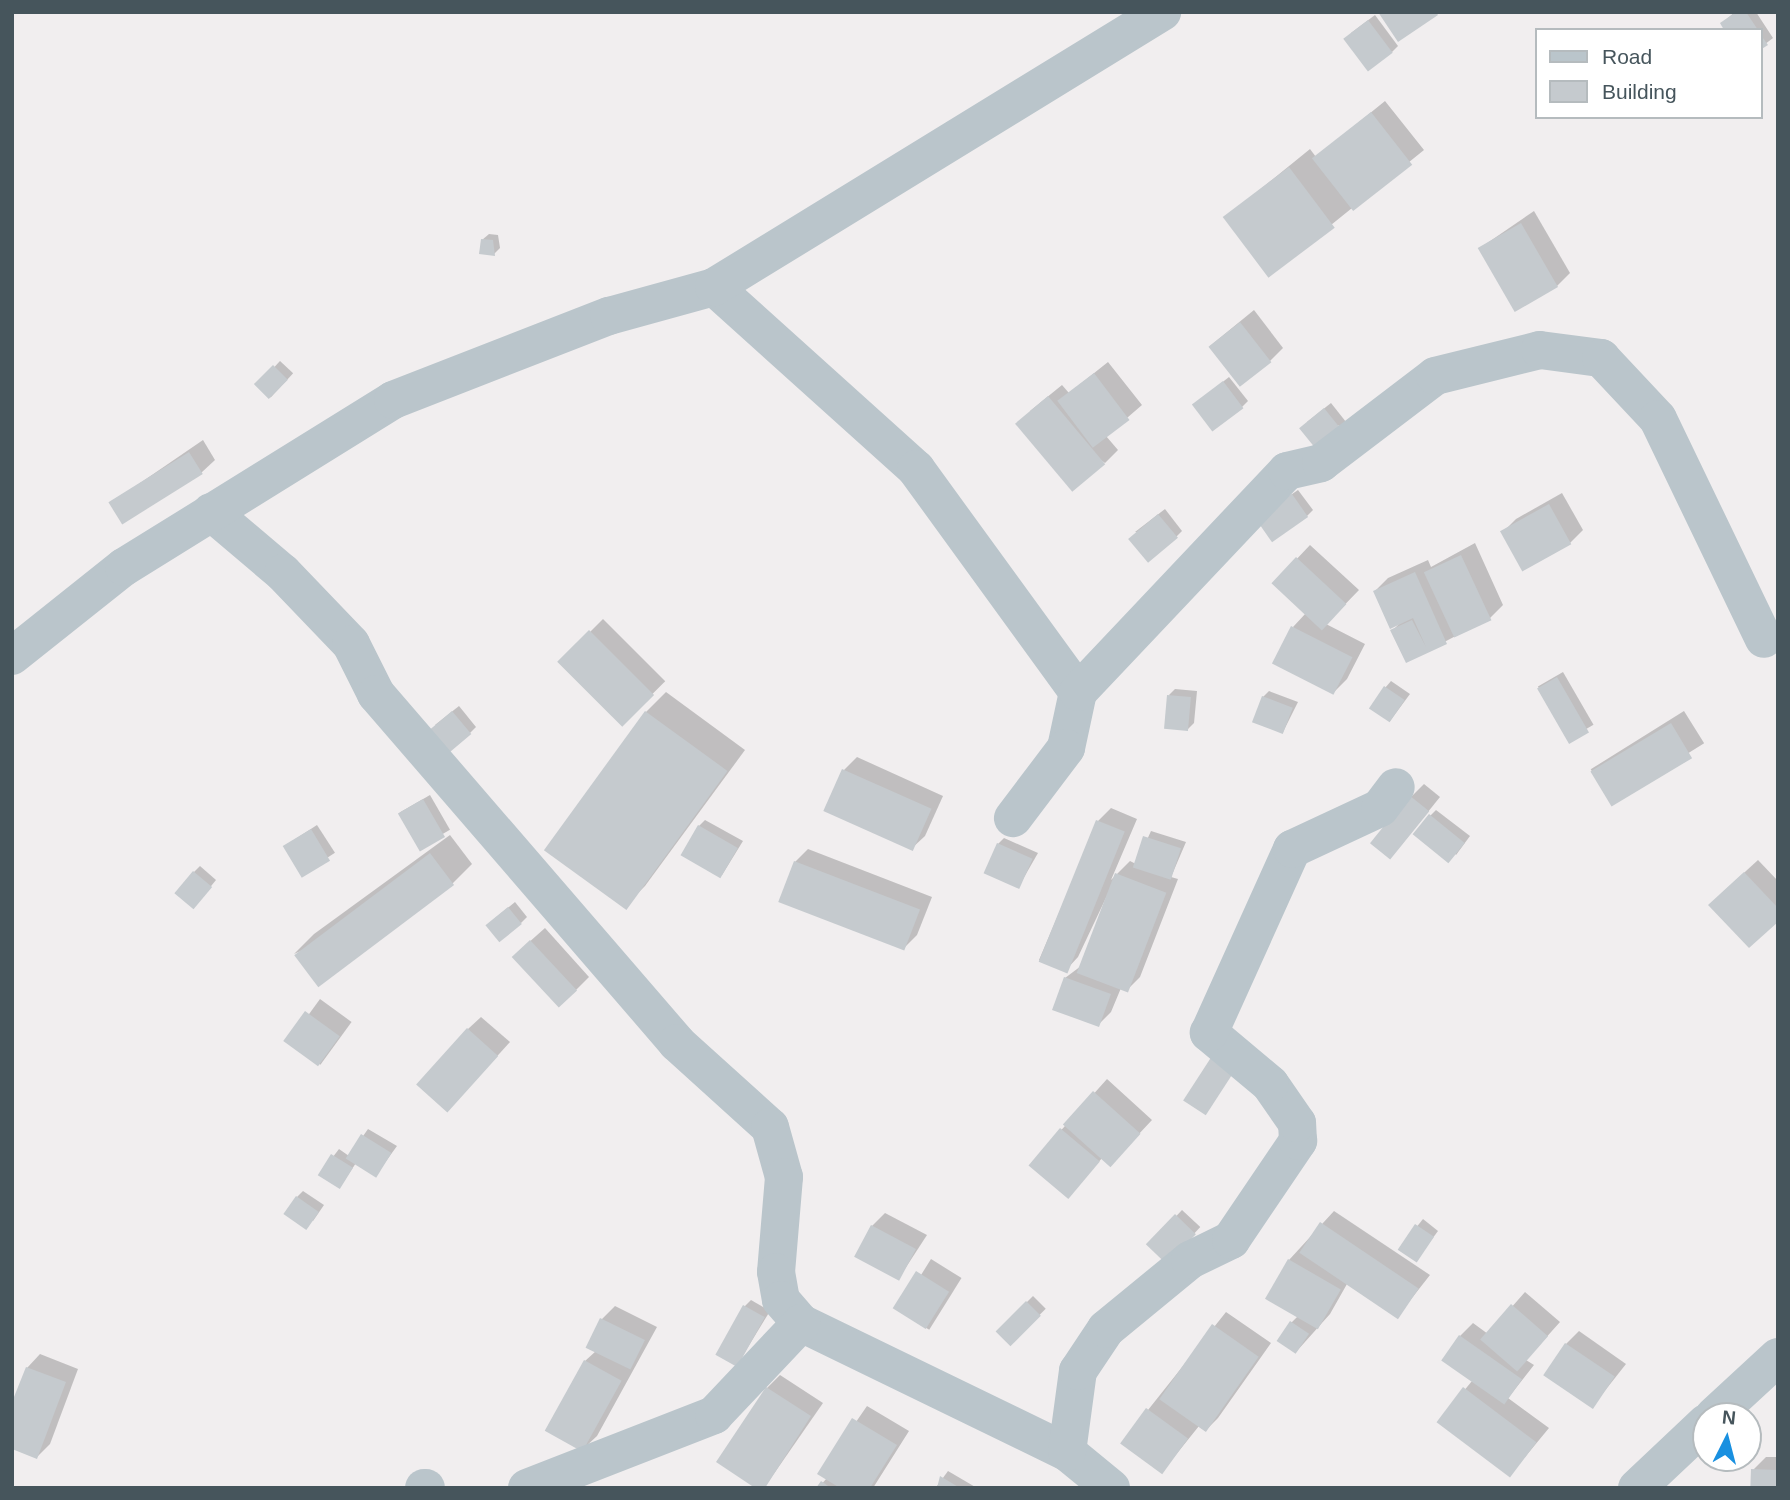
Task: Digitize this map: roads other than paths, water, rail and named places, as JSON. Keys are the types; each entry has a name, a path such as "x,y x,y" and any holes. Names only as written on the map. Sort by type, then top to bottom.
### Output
{"street":[{"path":"14,654 124,567 393,400 609,316 714,287 1162,12"},
{"path":"714,287 915,469 1077,692"},
{"path":"1013,818 1066,748 1077,692 1287,471 1321,463 1435,376 1540,350 1601,358 1658,419 1764,639"},
{"path":"211,512 284,573 351,644 376,694 677,1043 770,1127 784,1177 776,1272 781,1300 802,1323 1067,1452 1111,1488"},
{"path":"1067,1452 1078,1371 1106,1329 1190,1261 1231,1240 1298,1140 1297,1123 1270,1084 1209,1033 1292,849 1380,808 1396,787"},
{"path":"527,1488 714,1415 802,1323"},
{"path":"1729,1402 1778,1357"},
{"path":"1637,1488 1692,1436"}]}
